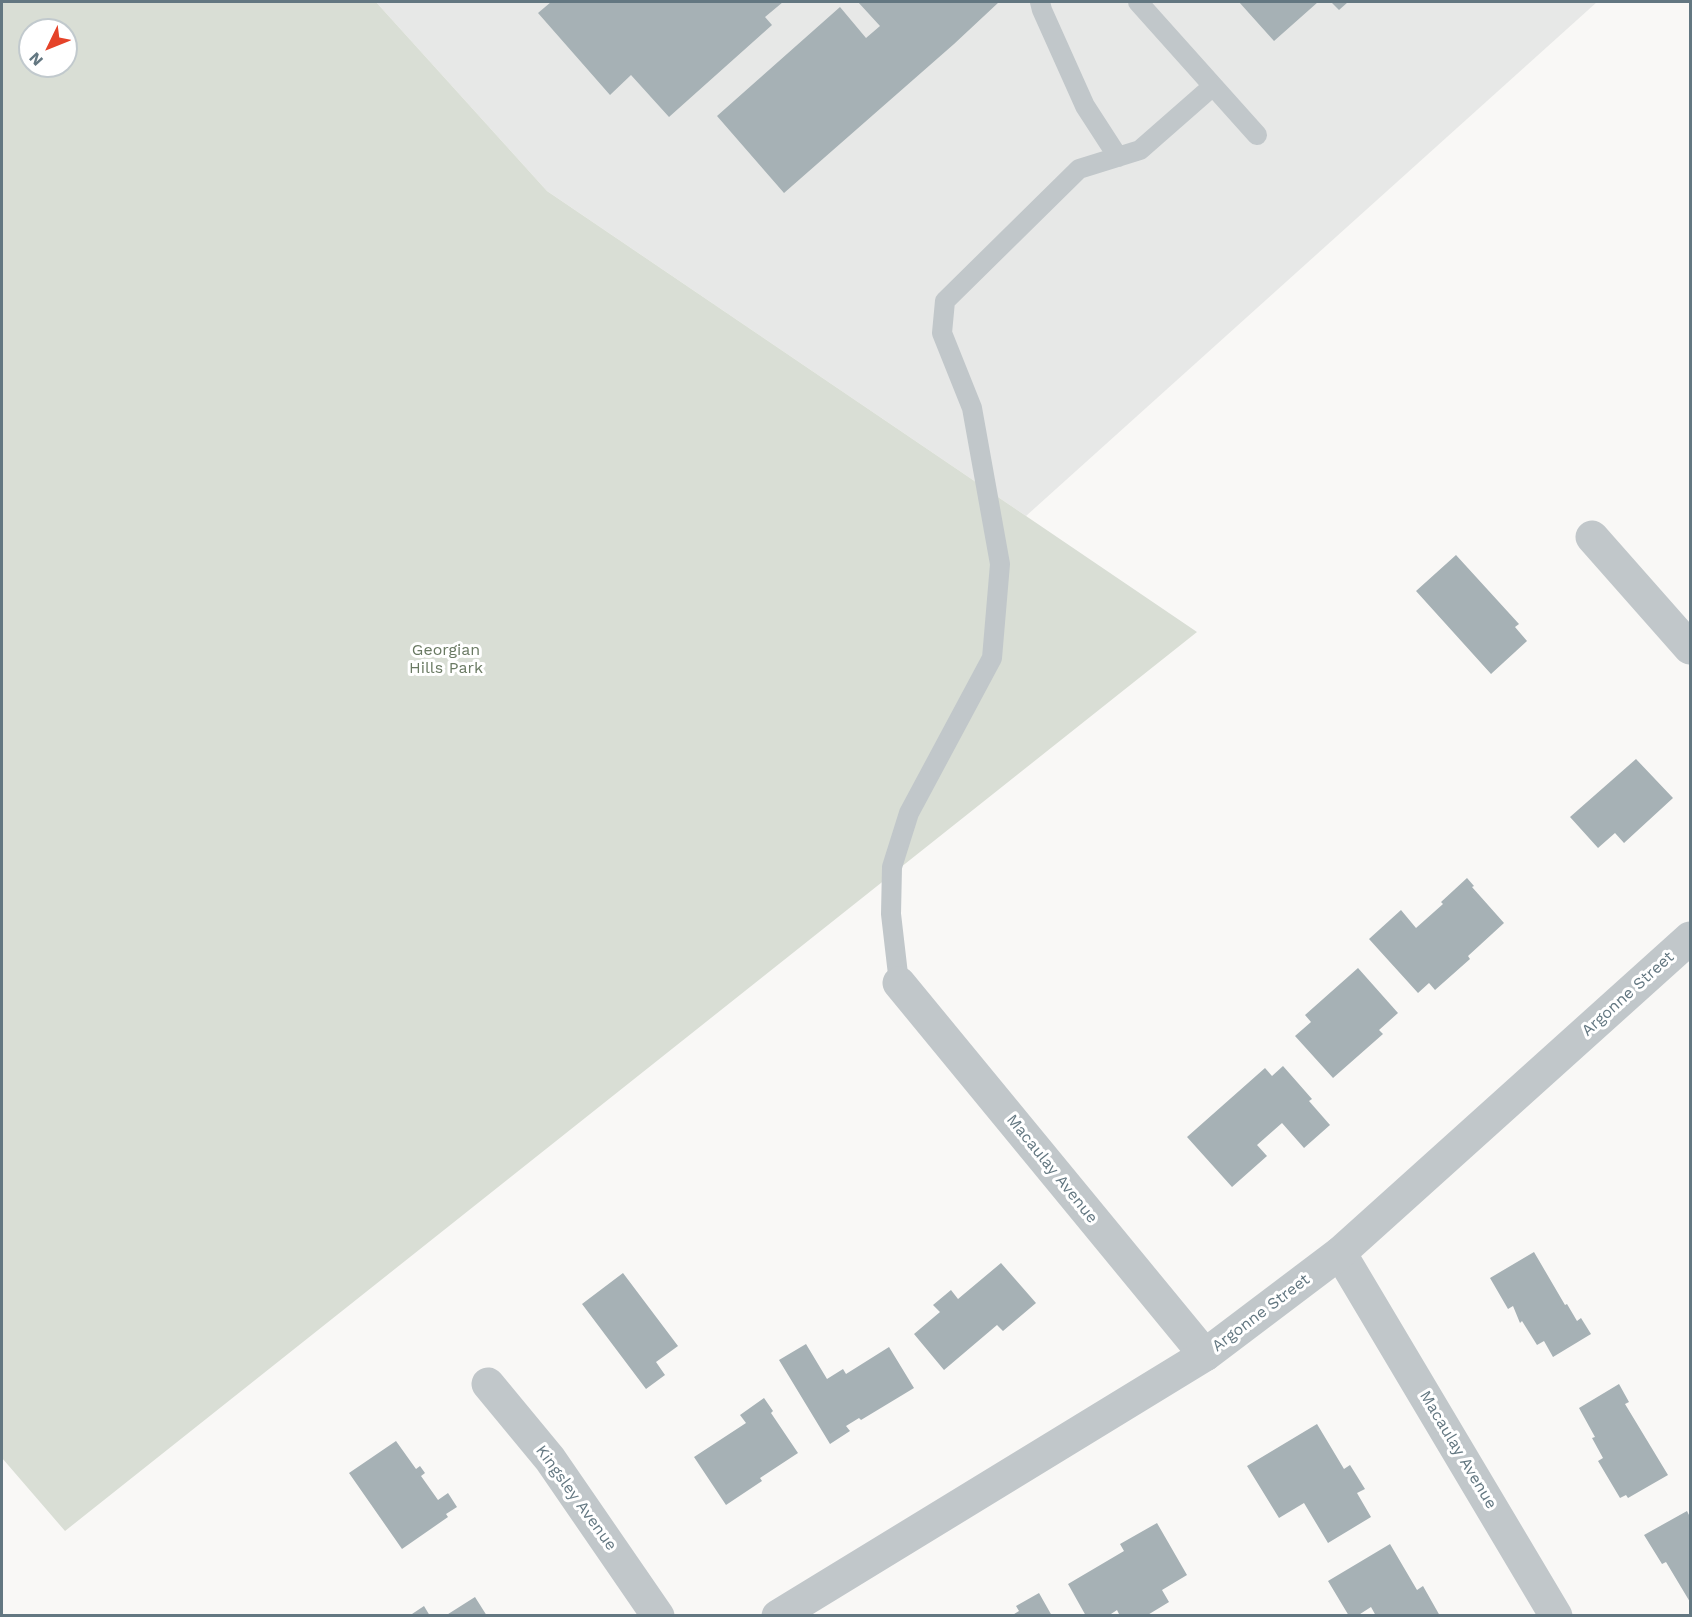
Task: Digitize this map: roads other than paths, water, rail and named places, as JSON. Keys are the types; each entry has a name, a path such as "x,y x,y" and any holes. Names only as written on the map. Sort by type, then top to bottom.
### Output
{"street":[{"path":"1592,537 1690,648"},
{"name":"Argonne Street","path":"778,1616 1205,1355 1340,1253 1690,938"},
{"name":"Macaulay Avenue","path":"899,983 1205,1355"},
{"name":"Macaulay Avenue","path":"1340,1253 1556,1616"},
{"name":"Kingsley Avenue","path":"488,1384 550,1459 658,1616"}],"lane":[{"path":"1040,2 1085,106 1118,157"},
{"path":"1138,2 1257,135"},
{"path":"899,983 891,914 892,867 909,813 992,658 1000,564 972,408 942,333 945,301 1079,169 1140,150 1213,86"}],"park label":[{"name":"Georgian Hills Park","path":"446,659"}]}
